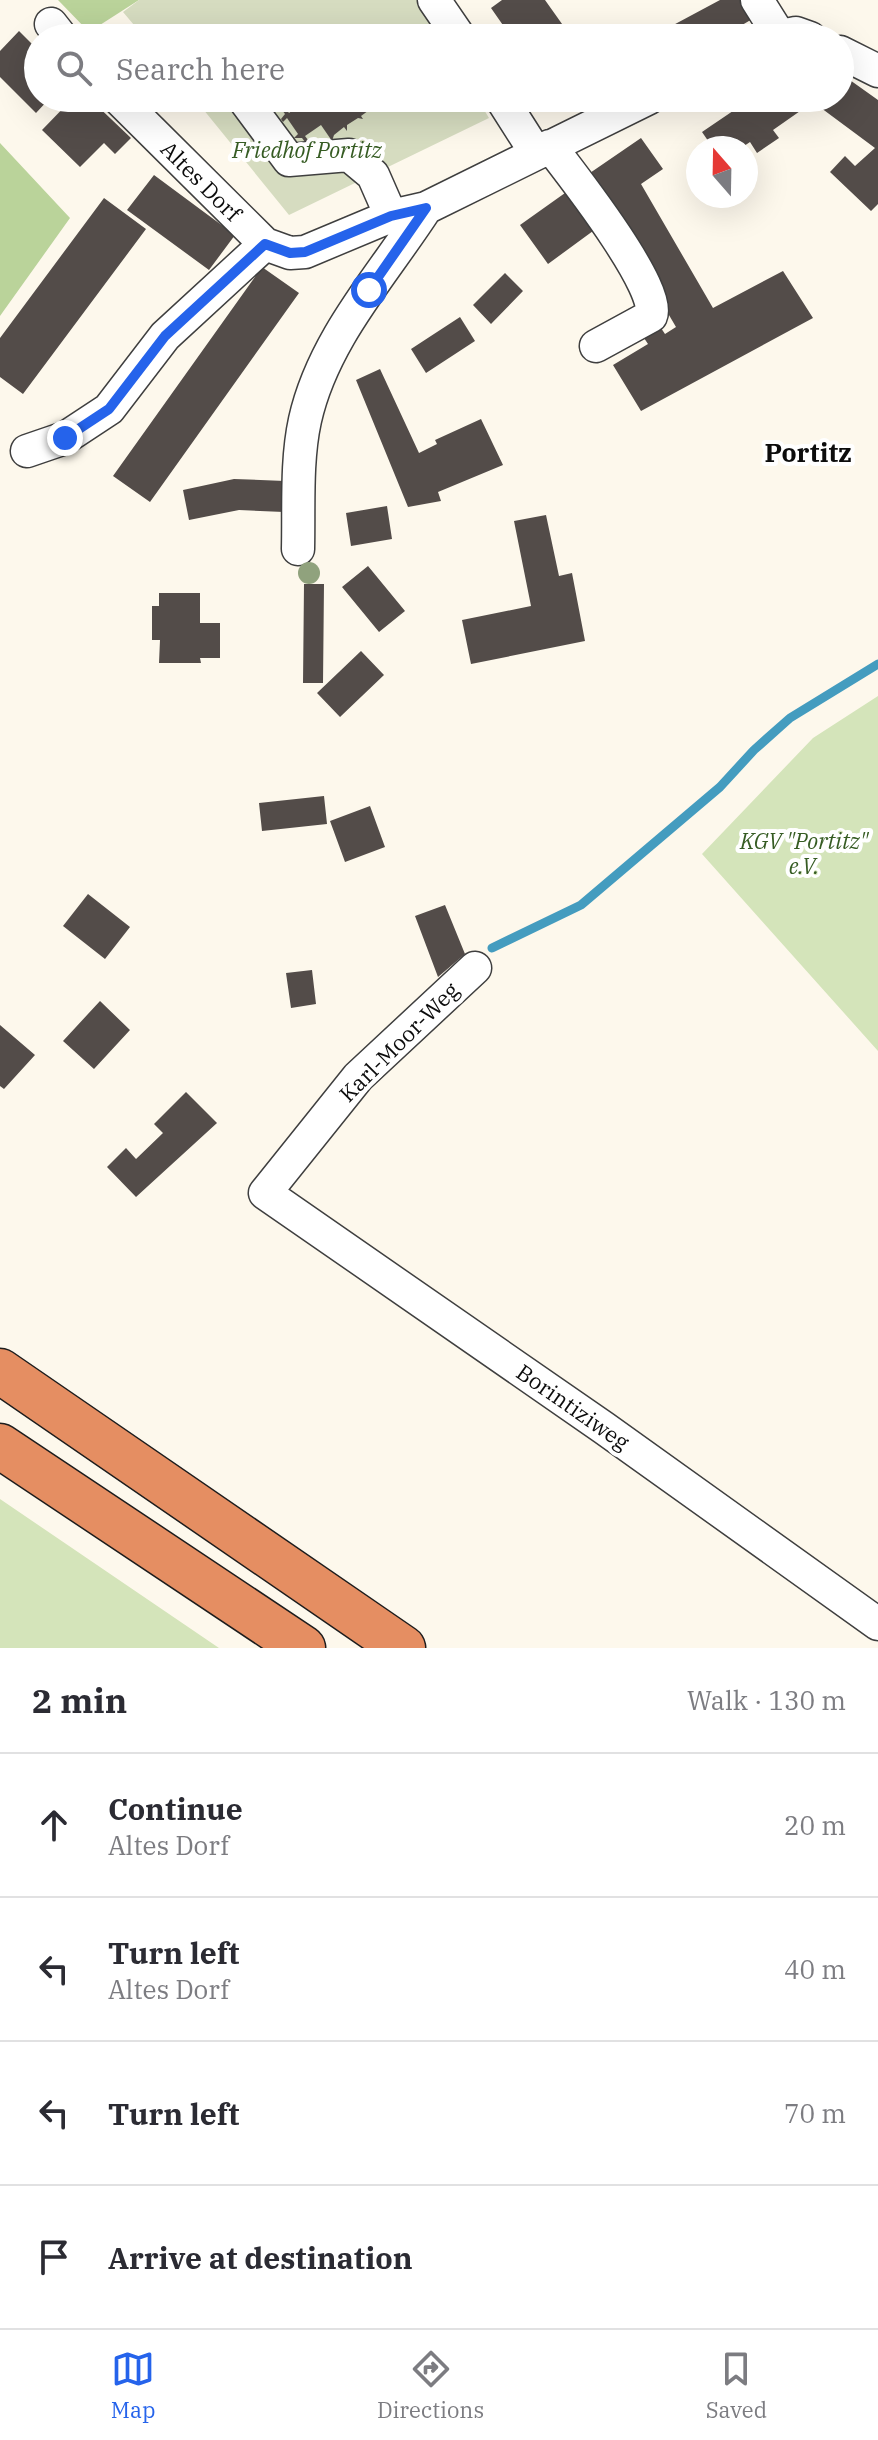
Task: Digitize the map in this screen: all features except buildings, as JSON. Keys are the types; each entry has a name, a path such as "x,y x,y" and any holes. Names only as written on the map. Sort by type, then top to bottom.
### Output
{"highway":[{"path":"0,1371 403,1648"},
{"path":"0,1446 303,1648"}],"street":[{"path":"434,0 450,24"},
{"path":"757,0 769,24"},
{"path":"854,59 878,71"},
{"name":"Altes Dorf","path":"132,112 265,244"},
{"path":"253,112 289,160 349,155 373,175 391,216"},
{"path":"513,112 621,246 653,298 651,316 596,346"},
{"path":"27,451 65,438 109,409 165,336 265,244 290,253 305,252 391,216 426,208 620,112"},
{"path":"298,549 301,444 311,400 343,329 426,208"},
{"name":"Karl-Moor-Weg","path":"265,1193 358,1077 475,968"},
{"name":"Borintiziweg","path":"265,1193 878,1624"}],"green space":[{"path":"58,0 139,0 102,24 81,24"},
{"path":"139,0 418,0 433,24 133,24 123,12"},
{"name":"Friedhof Portitz","path":"205,112 485,112 489,118 289,215"},
{"path":"0,143 70,218 0,316"},
{"name":"KGV \"Portitz\" e.V.","path":"878,696 878,1051 702,854 813,738"},
{"path":"0,1499 219,1648 0,1648"}],"waterway":[{"path":"492,948 581,905 720,787 754,750 790,718 878,664"}],"district":[{"name":"Portitz","path":"808,453"}],"route":[{"path":"65,438 109,409 165,336 265,244 290,253 305,252 391,216 426,208 369,290"}]}
